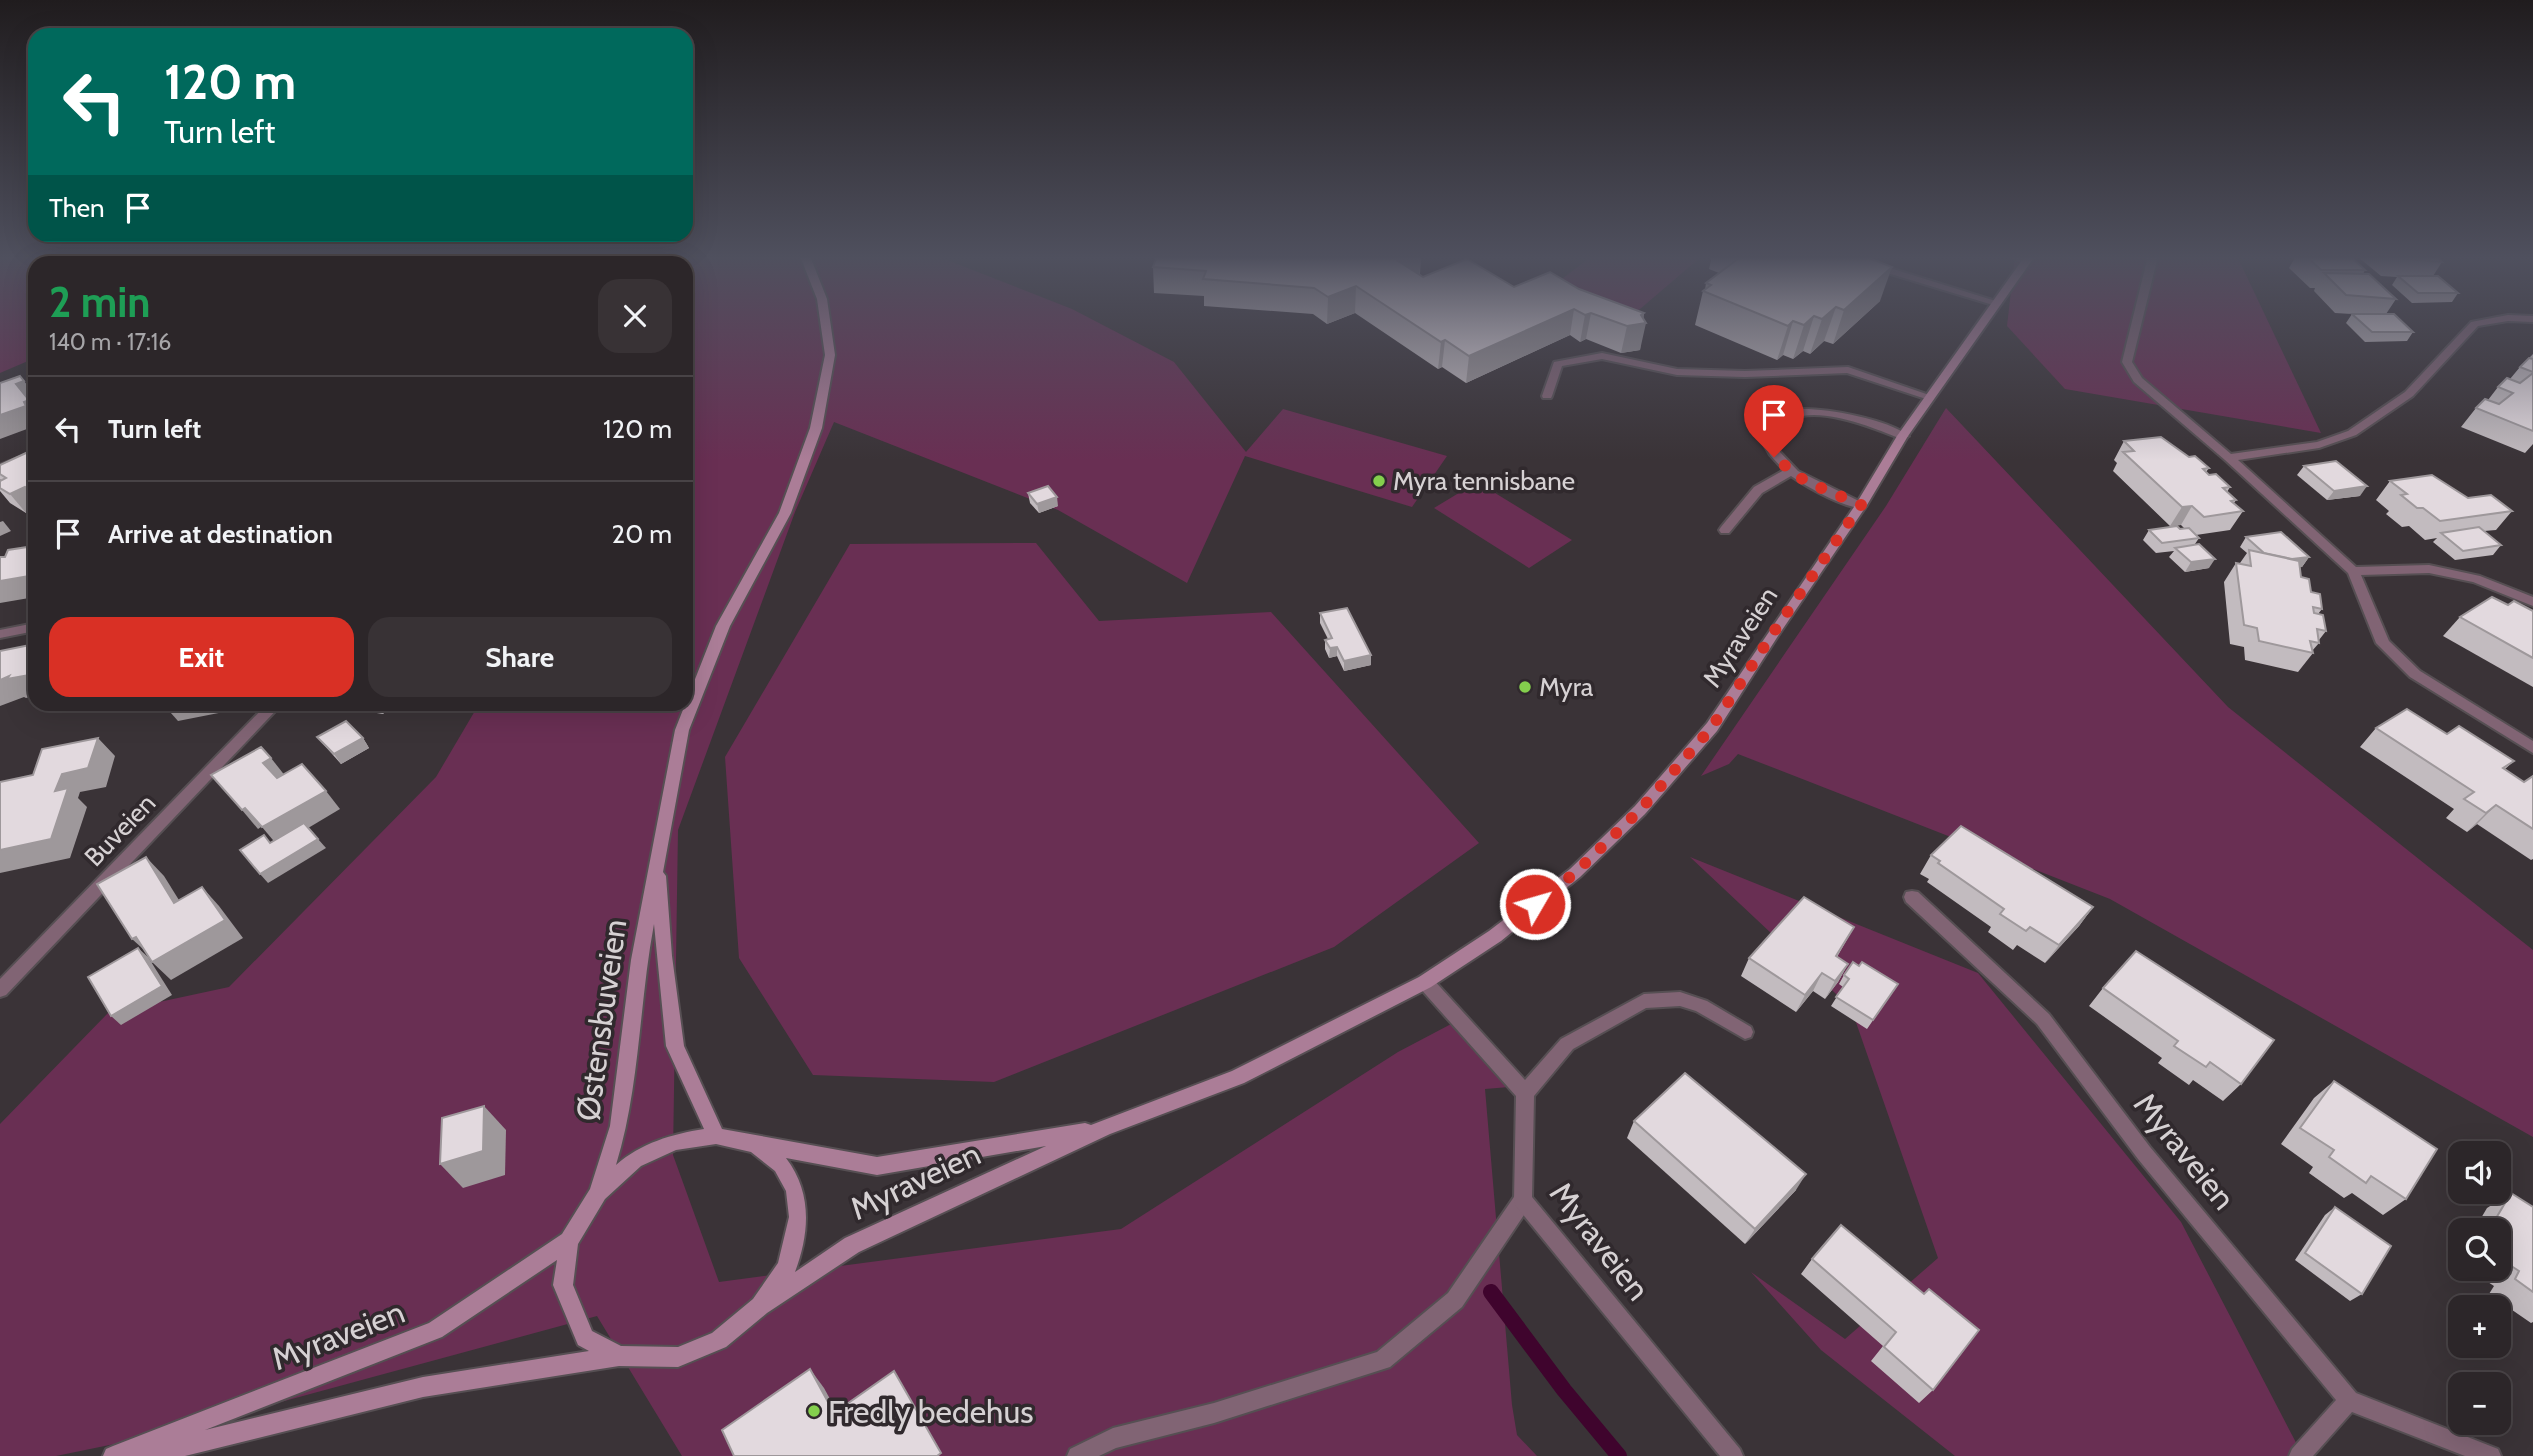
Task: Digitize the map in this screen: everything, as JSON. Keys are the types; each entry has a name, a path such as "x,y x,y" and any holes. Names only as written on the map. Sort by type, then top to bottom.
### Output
{"main road":[{"name":"Østensbuveien","path":"693,702 723,626 785,513 816,428 830,355 826,324"},
{"name":"Myraveien","path":"761,1307 852,1245 1104,1128 1238,1077 1425,982 1495,936 1575,873 1640,810 1712,727 1861,505 1903,436 1982,324"},
{"name":"Østensbuveien","path":"597,1193 619,1126 639,960 657,854 682,730 689,711"},
{"name":"Østensbuveien","path":"657,854 664,956 675,1046 716,1136"},
{"name":"Myraveien","path":"755,1144 877,1166 1104,1128"},
{"path":"142,1456 423,1387 619,1356 678,1357 719,1340 761,1307 787,1267 798,1217 795,1189 781,1165 755,1144 716,1136 675,1142 635,1160 597,1193 569,1241 562,1285 585,1338 619,1356"},
{"name":"Myraveien","path":"113,1456 435,1330 569,1241"}],"street":[{"path":"2136,324 2127,362 2138,380 2229,458 2353,571 2383,643 2415,674 2533,748"},
{"path":"2229,458 2319,445 2352,433 2409,394 2475,324"},
{"path":"1547,397 1558,365 1602,356 1677,372 1745,374 1848,370 1930,397"},
{"path":"1861,505 1805,481 1774,457 1767,439 1774,424 1793,414 1837,413 1903,436"},
{"path":"0,469 28,457"},
{"path":"1725,530 1758,490 1792,471"},
{"path":"2353,571 2429,569 2476,579 2533,602"},
{"path":"0,634 28,628"},
{"name":"Buveien","path":"0,990 268,711"},
{"name":"Myraveien","path":"1912,897 2043,1019 2144,1153 2349,1400"},
{"path":"1425,982 1525,1093 1567,1044 1644,1001 1680,999 1702,1006 1745,1032"},
{"name":"Myraveien","path":"1525,1093 1523,1200 1733,1456"},
{"path":"1077,1456 1113,1438 1214,1413 1382,1360 1454,1300 1523,1200"},
{"path":"2299,1456 2349,1400 2491,1456"}],"shaded area":[{"path":"0,324 28,324 28,361 0,373"},
{"path":"693,324 1101,324 1174,362 1246,452 1283,409 1447,456 1412,507 1245,456 1187,583 1058,510 834,422 795,512 678,830 673,1155 719,1282 1121,1229 1398,1052 1453,1023 1509,1087 1485,1089 1512,1405 1517,1435 1537,1456 682,1456 597,1316 163,1434 56,1456 0,1456 0,1124 108,1013 229,987 436,777 475,711 693,711"},
{"path":"2269,324 2321,433 2065,389 2007,326"},
{"path":"1946,408 2228,707 2533,950 2533,1137 2110,899 1738,754 1729,764 1701,776 1886,506"},
{"path":"1477,482 1572,540 1529,568 1434,508"},
{"path":"1036,543 1099,621 1271,612 1479,843 1334,947 994,1082 813,1075 739,958 725,757 850,544"},
{"path":"1690,857 1978,973 2181,1222 2303,1456 1955,1456 1821,1350 1751,1272 1845,1339 1938,1258 1851,1008"}],"building":[{"path":"1414,324 1541,324 1469,356 1445,340 1441,342"},
{"path":"2363,324 2404,324 2413,332 2372,332"},
{"path":"2529,358 2533,359 2533,372 2520,367"},
{"path":"2533,373 2533,431 2476,408 2485,399 2499,404 2513,393 2498,387 2507,378 2520,383"},
{"path":"20,376 24,381 16,384 28,399 24,402 26,406 0,415 0,383"},
{"path":"2161,437 2189,457 2195,456 2209,468 2203,469 2209,475 2216,474 2230,487 2223,488 2236,500 2231,501 2243,511 2204,517 2192,506 2182,507 2123,452 2134,451 2124,441"},
{"path":"28,454 28,489 25,487 10,494 0,488 0,481 6,478 0,474 0,465"},
{"path":"2336,461 2367,486 2334,491 2304,466"},
{"path":"2432,475 2468,498 2491,495 2512,511 2440,521 2423,508 2417,508 2401,495 2407,494 2390,481"},
{"path":"1048,486 1057,497 1037,504 1028,493"},
{"path":"2177,526 2180,529 2189,528 2199,538 2162,543 2149,530"},
{"path":"2479,527 2501,545 2463,551 2441,533"},
{"path":"2281,532 2309,557 2292,559 2264,553 2246,537"},
{"path":"28,544 28,576 0,581 0,557 5,557 8,550 27,547"},
{"path":"2199,544 2215,559 2191,562 2175,548"},
{"path":"2249,550 2299,561 2301,577 2309,579 2311,592 2320,594 2322,609 2313,607 2314,613 2323,615 2326,631 2317,629 2319,643 2310,641 2313,653 2259,641 2257,628 2244,625 2236,563 2251,566"},
{"path":"2492,597 2508,605 2514,601 2533,611 2533,658 2460,617"},
{"path":"1347,608 1371,655 1344,661 1337,647 1330,648 1325,640 1332,638 1320,613"},
{"path":"28,645 28,675 7,679 9,676 0,680 0,651"},
{"path":"2407,709 2447,734 2459,726 2514,761 2503,768 2524,782 2533,776 2533,829 2496,805 2486,813 2464,799 2474,792 2376,728"},
{"path":"346,721 363,738 334,754 317,737"},
{"path":"98,738 88,768 62,774 55,791 68,788 51,839 0,850 0,782 33,775 42,749"},
{"path":"261,747 271,758 263,763 277,778 302,764 326,791 262,827 245,808 242,810 211,775"},
{"path":"304,823 318,839 260,874 240,850 264,835 270,843"},
{"path":"1961,826 2093,907 2059,945 2030,927 2026,931 2000,914 2004,909 1938,863 1940,861 1931,855"},
{"path":"146,857 174,903 202,887 225,920 152,962 136,937 132,939 97,884"},
{"path":"1804,897 1854,927 1836,956 1848,964 1835,981 1822,973 1805,995 1749,958"},
{"path":"138,948 162,986 111,1016 88,977"},
{"path":"2136,951 2274,1040 2241,1084 2210,1062 2206,1067 2174,1046 2178,1041 2103,988"},
{"path":"1853,962 1859,966 1862,962 1898,984 1873,1020 1836,997 1849,979 1844,975"},
{"path":"1685,1073 1806,1174 1755,1229 1634,1121"},
{"path":"2334,1081 2437,1149 2406,1199 2371,1176 2366,1183 2329,1157 2334,1150 2300,1128"},
{"path":"484,1106 483,1151 440,1164 442,1118"},
{"path":"2511,1193 2533,1207 2533,1292 2515,1279 2519,1271 2511,1266 2511,1218 2496,1218 2504,1204 2511,1204"},
{"path":"2335,1207 2391,1246 2362,1294 2305,1253"},
{"path":"1841,1225 1924,1294 1929,1289 1979,1330 1933,1390 1884,1347 1896,1332 1812,1259"},
{"name":"Fredly bedehus","path":"810,1369 834,1413 894,1371 941,1453 937,1456 734,1456 722,1430"}],"waterway":[{"path":"1491,1292 1564,1390 1619,1456"}],"place":[{"name":"Myra tennisbane","path":"1379,481"},
{"name":"Myra","path":"1525,687"},
{"name":"Fredly bedehus","path":"814,1411"}],"route":[{"path":"1535,904 1575,873 1640,810 1712,727 1861,505 1805,481 1774,457"}]}
